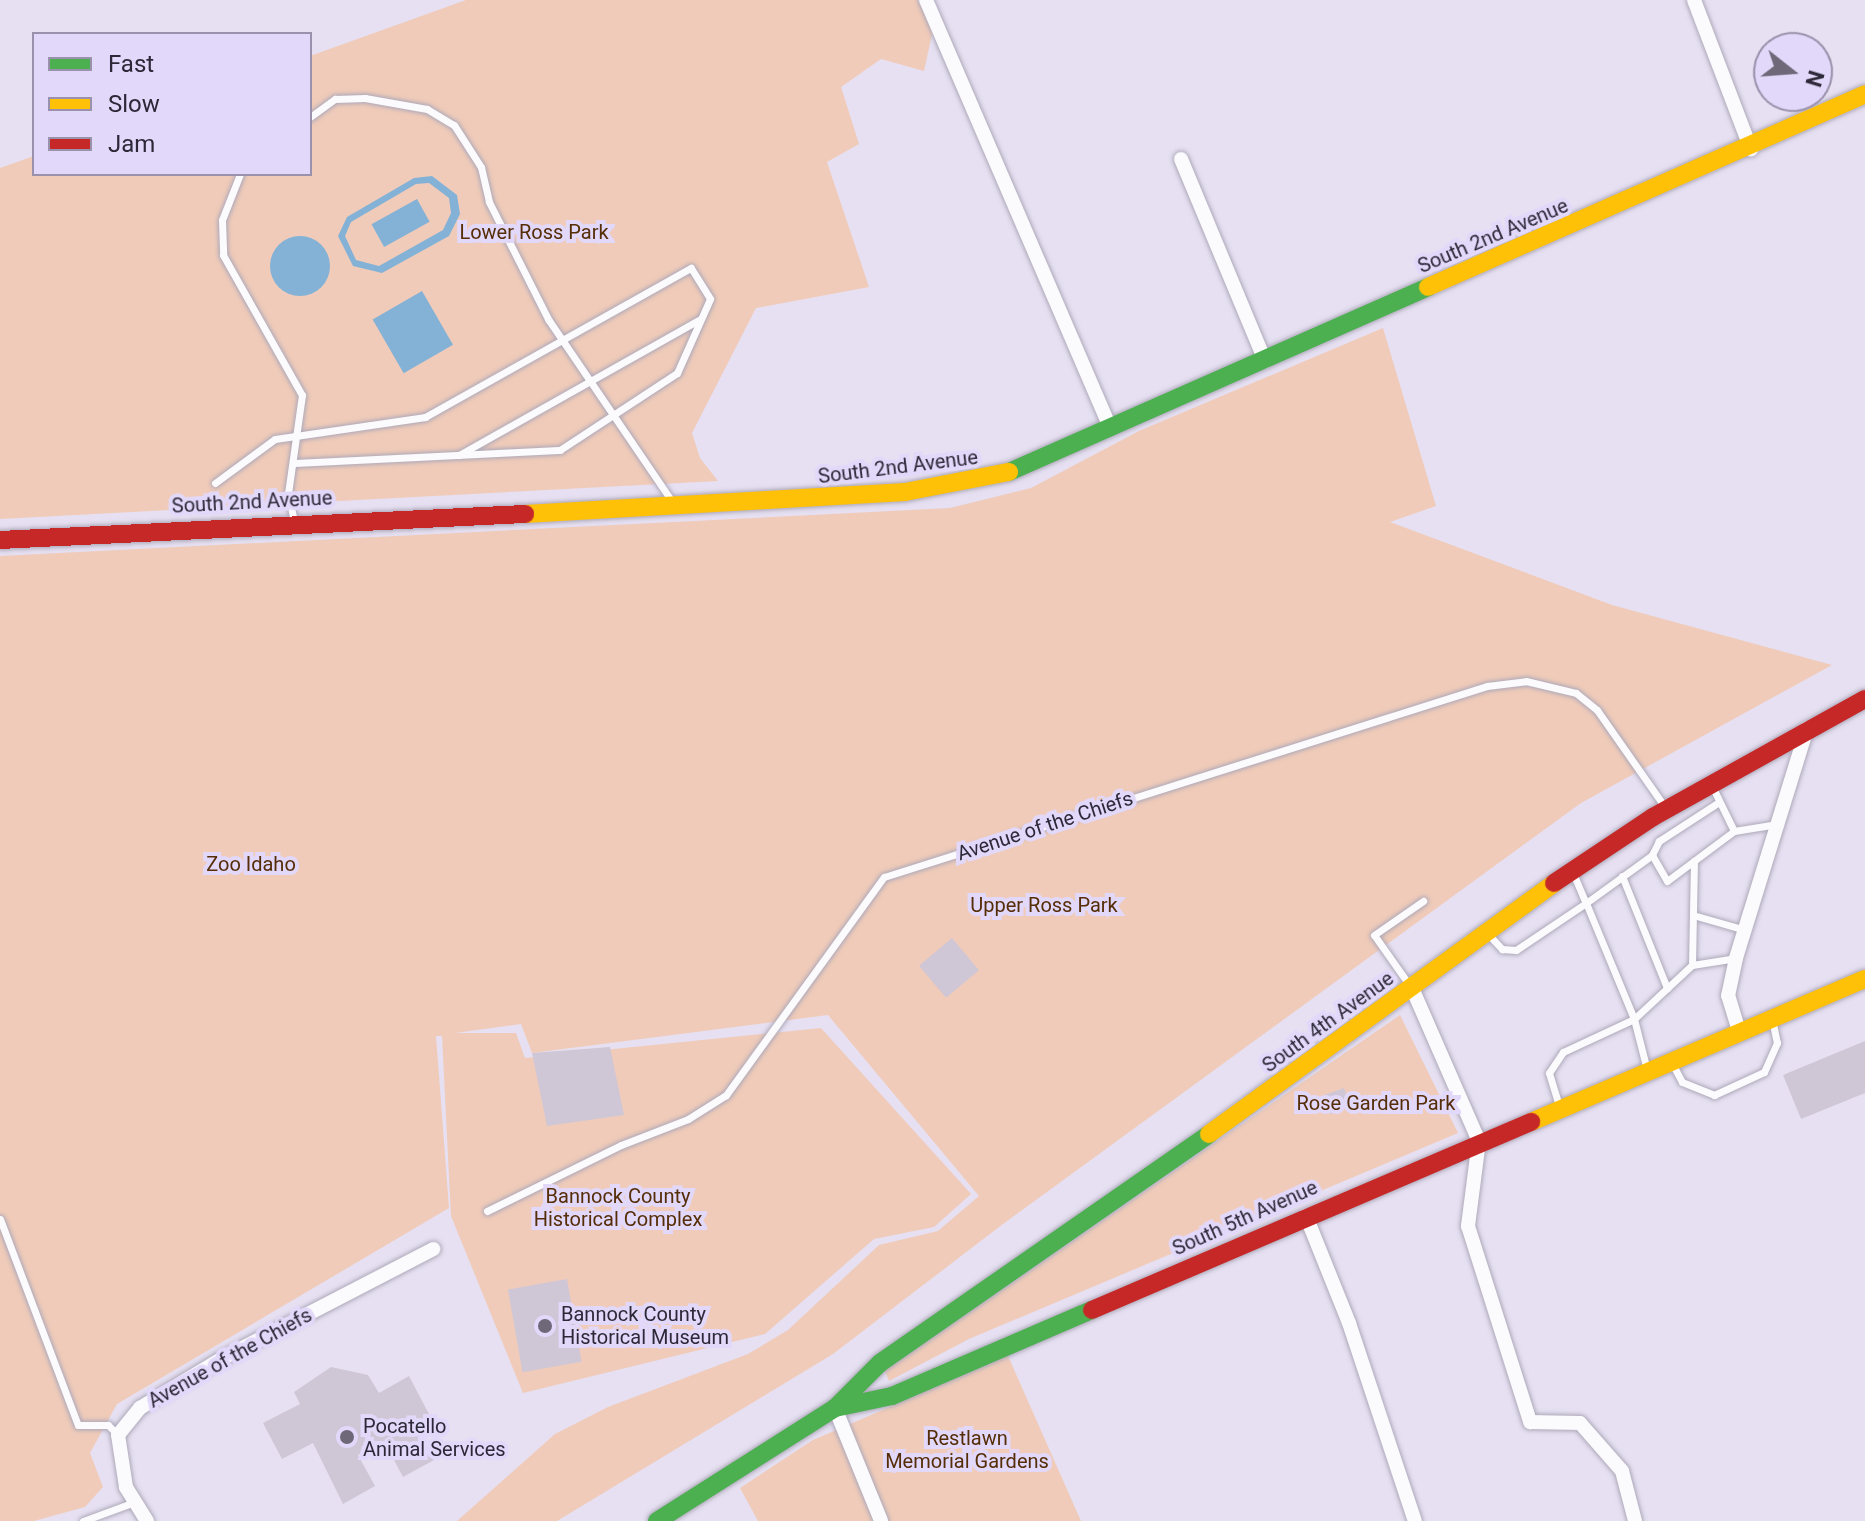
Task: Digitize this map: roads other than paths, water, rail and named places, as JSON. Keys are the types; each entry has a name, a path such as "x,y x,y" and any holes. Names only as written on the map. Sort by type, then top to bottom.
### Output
{"main road":[{"name":"South 2nd Avenue","path":"0,540 294,521 905,492 997,477 1751,149 1865,94"},
{"name":"South 4th Avenue","path":"835,1408 880,1363 1092,1219 1571,870 1666,809 1865,699"},
{"name":"South 5th Avenue","path":"667,1518 835,1408 892,1396 1479,1141 1865,979"}],"street":[{"path":"926,0 1110,427"},
{"path":"1694,0 1751,149"},
{"path":"1181,159 1265,361"},
{"path":"1739,1031 1728,996 1736,958 1807,729"},
{"path":"1412,988 1479,1141 1468,1226 1530,1422 1580,1423 1622,1471 1635,1521"},
{"path":"1306,1216 1349,1323 1415,1521"},
{"name":"Avenue of the Chiefs","path":"118,1435 140,1408 223,1358 433,1249"},
{"path":"835,1408 881,1521"},
{"path":"118,1435 132,1503 147,1521"}],"lane":[{"path":"312,116 335,99 365,98 427,109 454,125 481,167 489,202 562,340 674,505"},
{"path":"239,176 222,220 223,255 302,395 288,493 294,521"},
{"path":"215,483 275,439 425,417 691,268 710,299 677,373 614,418 560,450 293,463"},
{"path":"456,457 701,319"},
{"name":"Avenue of the Chiefs","path":"487,1211 621,1145 688,1119 726,1095 884,877 1472,690 1526,681 1556,685 1597,710 1666,809"},
{"path":"1711,783 1734,831"},
{"path":"1486,933 1502,949 1516,950 1652,855 1659,841 1719,802"},
{"path":"1652,855 1667,881 1734,831 1777,824"},
{"path":"1692,965 1694,861"},
{"path":"1571,870 1634,1019 1647,1070"},
{"path":"1622,876 1667,988"},
{"path":"1412,988 1374,935 1423,901"},
{"path":"1693,915 1745,930"},
{"path":"1559,1107 1549,1073 1563,1052 1634,1019 1692,965 1736,958"},
{"path":"1670,1060 1682,1082 1714,1095 1764,1072 1777,1043 1771,1018"},
{"path":"0,1219 78,1425 108,1425 118,1435"},
{"path":"83,1521 132,1503"}],"water":[{"path":"432,176 457,195 460,214 449,236 382,273 353,266 338,236 347,217 414,178","holes":["429,183 449,198 451,213 443,230 379,266 356,260 345,236 351,222 416,184"]},
{"path":"417,199 430,222 384,247 372,224"},
{"path":"300,236 312,238 321,245 328,254 328,278 321,287 312,294 300,296 288,294 279,287 272,278 270,266 272,254 279,245 288,238"},
{"path":"422,291 453,345 404,373 373,320"}],"place":[{"name":"Bannock County Historical Museum","path":"545,1326"},
{"name":"Pocatello Animal Services","path":"347,1437"}],"park label":[{"name":"Lower Ross Park","path":"534,232"},
{"name":"Zoo Idaho","path":"251,864"},
{"name":"Upper Ross Park","path":"1044,905"},
{"name":"Rose Garden Park","path":"1376,1103"},
{"name":"Bannock County Historical Complex","path":"618,1208"},
{"name":"Restlawn Memorial Gardens","path":"967,1450"}]}
